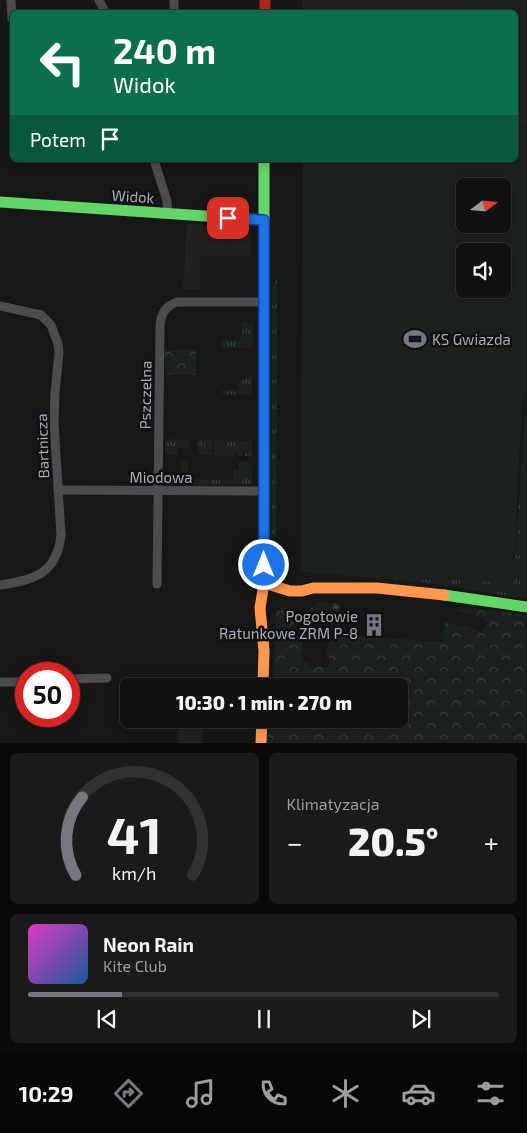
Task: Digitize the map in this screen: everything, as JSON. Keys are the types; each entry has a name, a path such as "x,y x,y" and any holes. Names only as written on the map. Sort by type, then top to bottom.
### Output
{"main road":[{"path":"262,678 264,651 268,636 269,608 264,583 264,162"},
{"name":"Widok","path":"0,202 264,220"},
{"path":"264,583 290,591 302,591 313,588 377,588 422,592 527,607"},
{"path":"261,743 262,728"}],"street":[{"path":"155,162 167,201 168,214"},
{"name":"Pszczelna","path":"157,584 160,326 165,308 173,303 182,302 264,302"},
{"name":"Bartnicza","path":"0,306 41,315 51,325 57,338 59,353 54,423 61,535 57,554 46,571 32,579 0,585"},
{"name":"Miodowa","path":"58,490 263,491"},
{"path":"80,679 107,678"},
{"path":"0,682 15,682"}],"shaded area":[{"path":"302,0 474,0 475,10 303,10"},
{"path":"518,57 523,70 527,70 527,125 518,125"},
{"path":"187,223 251,228 251,256 200,256 200,290 183,290"},
{"path":"178,728 202,728 202,743 178,743"}],"green space":[{"path":"474,0 527,0 527,70 523,70 518,57 518,10 474,10"},
{"name":"KS Gwiazda","path":"518,125 527,125 527,389 522,401 513,583 301,572 303,162 518,162"},
{"path":"277,279 276,546 286,566 286,575 275,566 271,544 272,287"},
{"path":"241,323 253,323 253,348 222,348 222,340 241,340"},
{"path":"165,350 196,350 196,375 165,375"},
{"path":"252,374 252,394 222,394 222,390 238,390 238,383"},
{"path":"527,389 527,598 423,582 301,572 513,583"},
{"path":"165,439 189,440 189,448 178,448 178,455 168,454 165,452"},
{"path":"198,440 252,441 252,456 245,456 245,449 242,450 242,456 238,456 238,452 235,452 235,456 214,455 214,442 212,443 212,455 200,455 198,452"},
{"path":"182,461 187,461 188,463 188,479 233,480 234,470 238,470 238,462 247,462 252,466 252,485 169,486 165,482 165,478 181,478"},
{"path":"319,603 335,603 339,606 338,632 339,635 343,635 333,658 327,661 328,626 326,612 322,621 314,624 311,622 313,613 311,612 308,626 305,627 307,612"},
{"path":"286,606 289,609 300,639 303,639 302,662 309,663 309,667 329,667 330,634 443,642 445,623 463,627 467,625 482,633 488,622 474,614 457,611 458,607 527,615 527,743 267,743 270,728 408,728 408,678 273,678 276,610 280,611"}],"traffic: fast":[{"path":"264,162 264,372"},
{"path":"0,202 264,220"},
{"path":"444,595 527,607"}],"traffic: slow":[{"path":"263,678 264,651 260,608 264,583 264,372"},
{"path":"264,583 290,591 302,591 313,588 377,588 444,595"},
{"path":"261,743 262,728"}],"traffic: jam":[{"path":"265,0 265,10"}],"place":[{"name":"KS Gwiazda","path":"415,339"},
{"name":"Pogotowie Ratunkowe ZRM P-8","path":"374,625"}],"route":[{"path":"228,218 264,220 264,565"}]}
